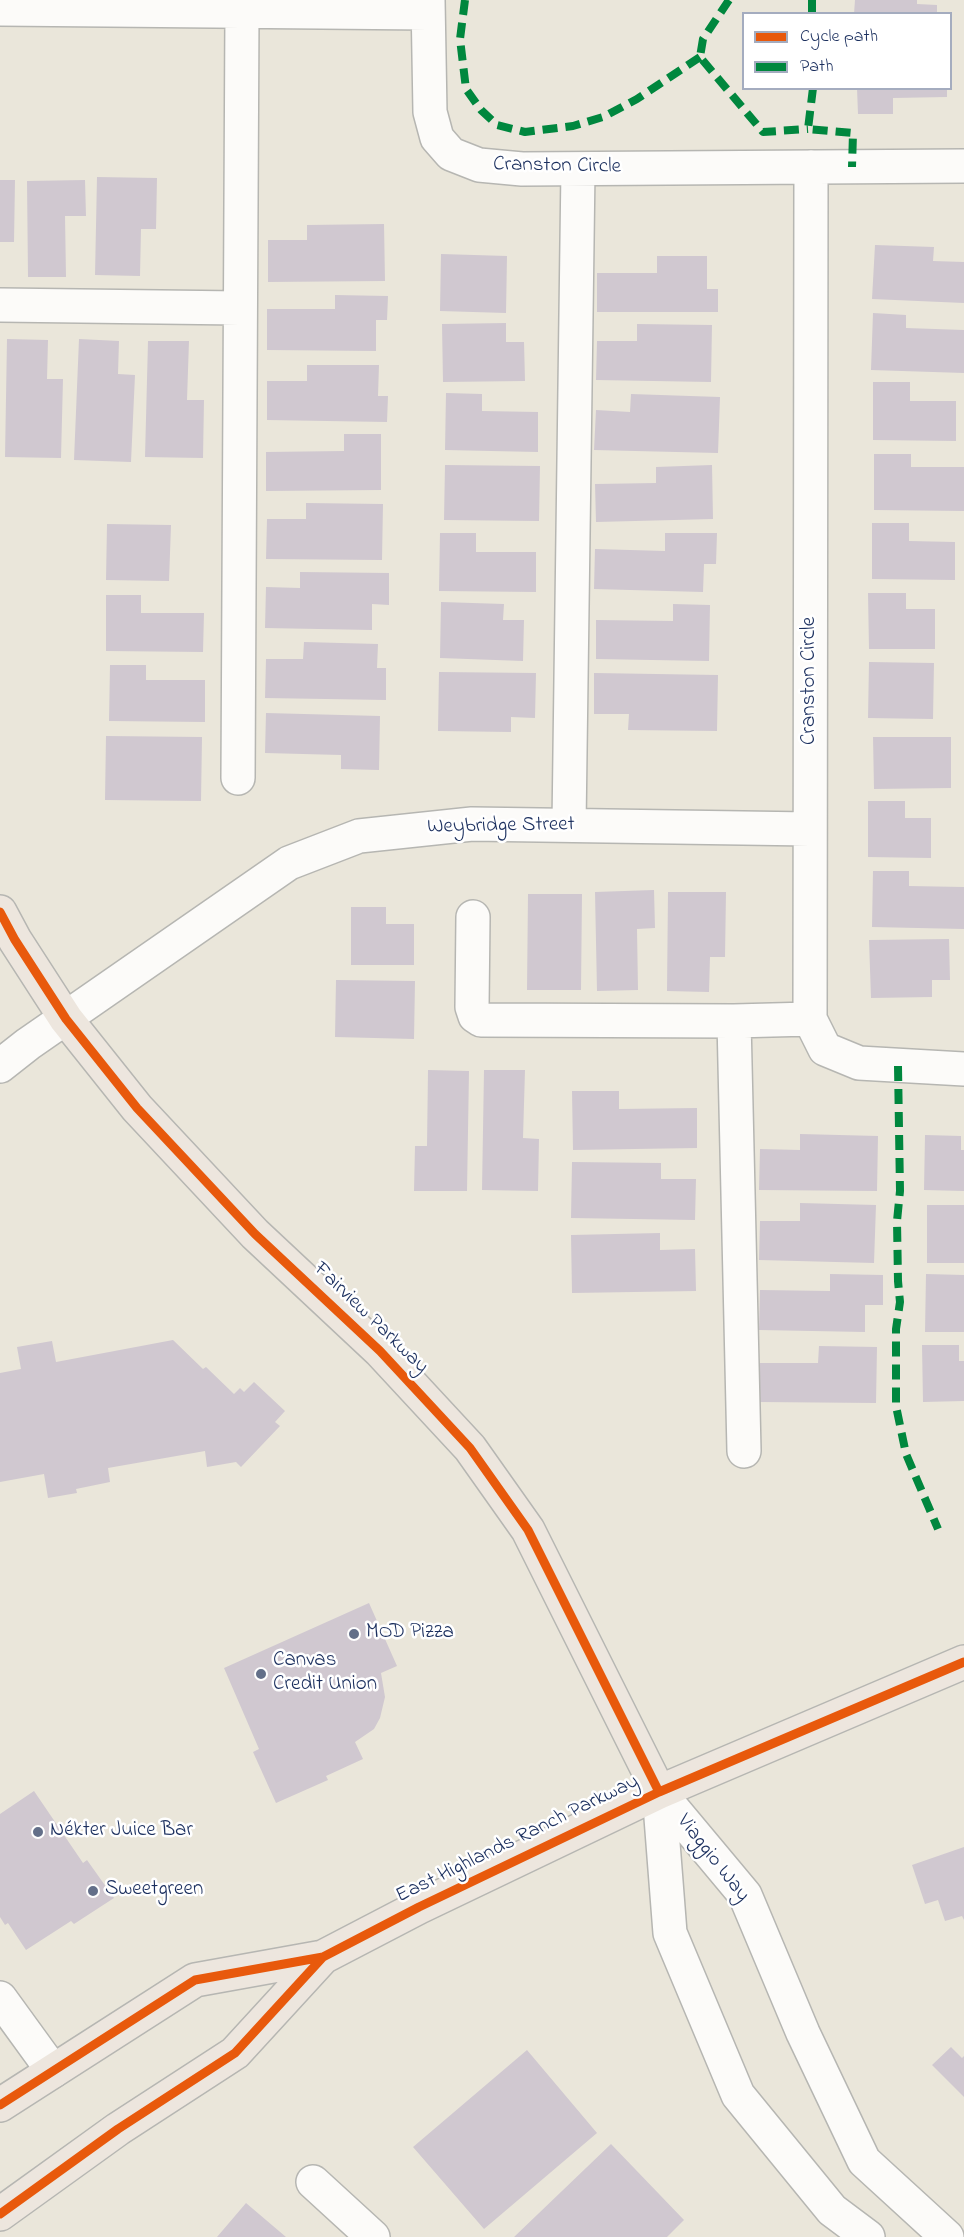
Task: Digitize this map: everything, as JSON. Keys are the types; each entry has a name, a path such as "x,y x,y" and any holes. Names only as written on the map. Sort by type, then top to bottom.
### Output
{"main road":[{"name":"Fairview Parkway","path":"0,912 15,940 66,1019 137,1108 247,1226 380,1351 470,1448 528,1530 659,1792"},
{"name":"East Highlands Ranch Parkway","path":"0,2105 195,1980 322,1957 419,1907 659,1792 964,1662"},
{"name":"East Highlands Ranch Parkway","path":"0,2214 118,2129 235,2053 322,1957"}],"street":[{"path":"0,9 242,12 428,6"},
{"name":"Cranston Circle","path":"428,6 430,112 437,138 451,153 479,165 522,169 964,166"},
{"path":"238,778 242,12"},
{"name":"Cranston Circle","path":"812,167 810,1019 825,1049 859,1063 964,1070"},
{"path":"569,825 578,169"},
{"path":"0,306 240,308"},
{"name":"Weybridge Street","path":"0,1066 28,1044 289,863 359,836 472,824 810,829"},
{"path":"473,917 472,1007 475,1016 481,1020 734,1022 810,1019"},
{"path":"734,1022 744,1451"},
{"name":"Viaggio Way","path":"659,1792 670,1933 738,2095 832,2210 868,2237"},
{"name":"Viaggio Way","path":"659,1792 745,1895 803,2033 864,2162 947,2237"},
{"path":"0,1998 52,2071"},
{"path":"313,2182 373,2237"}],"building":[{"path":"855,0 917,0 917,4 937,5 937,12 854,12"},
{"path":"857,90 947,90 947,97 893,98 893,114 858,114"},
{"path":"97,177 157,178 156,229 141,229 140,276 95,275"},
{"path":"0,180 15,180 14,242 0,242"},
{"path":"85,180 86,216 65,216 66,277 28,277 27,181"},
{"path":"384,224 385,281 268,282 268,240 307,240 307,225"},
{"path":"875,245 934,247 933,261 964,262 964,303 872,299"},
{"path":"441,254 507,256 506,313 440,311"},
{"path":"657,256 707,256 707,289 718,289 718,312 597,312 597,273 657,273"},
{"path":"335,295 388,296 387,320 376,320 376,351 267,350 267,309 335,309"},
{"path":"873,313 906,315 906,328 964,330 964,373 871,370"},
{"path":"506,323 506,342 524,342 525,381 443,382 442,324"},
{"path":"637,324 712,325 711,382 596,380 597,341 637,341"},
{"path":"7,339 48,340 47,379 63,379 61,458 5,457"},
{"path":"79,339 119,341 118,374 135,375 131,462 74,460"},
{"path":"148,341 189,341 187,400 204,400 203,458 145,457"},
{"path":"307,365 379,365 378,396 388,396 387,422 267,420 267,381 307,381"},
{"path":"873,382 910,382 910,401 956,401 956,441 873,440"},
{"path":"446,393 482,394 482,411 538,412 538,452 445,450"},
{"path":"631,394 720,397 718,453 594,450 596,410 630,412"},
{"path":"344,434 381,434 381,490 266,491 266,452 344,451"},
{"path":"874,454 911,454 911,467 964,467 964,511 874,510"},
{"path":"445,465 540,466 539,521 444,520"},
{"path":"712,465 713,519 596,522 595,484 656,483 656,467"},
{"path":"306,503 383,504 382,560 266,559 267,519 306,519"},
{"path":"872,523 909,523 909,541 955,542 955,580 872,579"},
{"path":"107,524 171,525 169,581 106,580"},
{"path":"440,533 476,533 476,552 536,552 536,592 439,591"},
{"path":"665,533 717,533 716,564 704,564 703,592 594,589 595,549 665,551"},
{"path":"300,572 389,573 389,605 372,604 372,630 265,628 266,587 300,588"},
{"path":"868,593 906,593 906,609 935,609 935,649 869,649"},
{"path":"106,595 141,595 141,613 204,613 203,652 106,651"},
{"path":"441,602 504,604 503,620 524,620 523,661 440,658"},
{"path":"673,604 710,605 709,661 596,659 596,620 673,621"},
{"path":"304,642 378,644 377,668 386,668 386,700 265,698 266,659 303,659"},
{"path":"869,662 934,663 933,719 868,718"},
{"path":"110,665 146,665 146,680 205,680 205,722 109,721"},
{"path":"439,672 536,673 535,718 511,717 511,732 438,731"},
{"path":"594,673 718,675 717,731 628,730 629,714 594,714"},
{"path":"266,713 380,716 379,770 341,769 341,755 265,753"},
{"path":"106,736 202,737 201,801 105,800"},
{"path":"873,737 951,737 951,788 874,789"},
{"path":"868,801 905,801 905,818 931,818 931,858 868,857"},
{"path":"873,871 909,871 909,886 964,887 964,929 872,927"},
{"path":"654,890 655,928 637,929 638,990 597,991 595,892"},
{"path":"668,892 726,892 725,957 710,957 709,992 667,991"},
{"path":"528,894 582,894 581,990 527,990"},
{"path":"351,907 386,907 386,924 414,924 414,965 351,965"},
{"path":"949,939 950,980 932,980 932,997 871,998 869,940"},
{"path":"336,980 415,981 414,1039 335,1037"},
{"path":"428,1070 469,1071 467,1191 414,1191 415,1146 427,1146"},
{"path":"484,1070 525,1070 523,1138 539,1139 538,1191 482,1190"},
{"path":"572,1091 619,1091 619,1109 697,1108 697,1148 573,1150"},
{"path":"800,1134 878,1136 877,1191 759,1190 760,1149 800,1150"},
{"path":"925,1135 961,1136 961,1150 964,1150 964,1191 924,1190"},
{"path":"572,1162 661,1163 661,1179 696,1179 695,1220 571,1218"},
{"path":"800,1203 876,1205 874,1263 759,1260 760,1221 800,1221"},
{"path":"927,1205 964,1205 964,1263 927,1263"},
{"path":"660,1233 660,1250 695,1249 696,1291 572,1293 571,1235"},
{"path":"830,1274 883,1275 883,1305 865,1305 865,1332 759,1330 760,1290 830,1291"},
{"path":"926,1274 964,1275 964,1332 925,1332"},
{"path":"173,1340 203,1369 206,1367 234,1394 240,1388 244,1392 254,1382 285,1411 275,1422 280,1426 241,1467 236,1462 207,1467 205,1451 108,1468 110,1482 76,1489 77,1493 48,1498 44,1474 0,1482 0,1373 21,1369 17,1347 52,1341 56,1362"},
{"path":"922,1345 959,1345 959,1361 964,1361 964,1401 923,1402"},
{"path":"819,1346 877,1347 876,1403 759,1402 759,1363 818,1363"},
{"path":"369,1603 397,1666 381,1673 385,1697 380,1718 374,1729 355,1742 363,1759 326,1776 328,1780 276,1803 253,1752 259,1749 224,1668"},
{"path":"34,1791 83,1863 87,1860 114,1898 74,1924 71,1921 26,1950 8,1923 5,1925 0,1917 0,1814"},
{"path":"964,1847 964,1920 962,1916 945,1921 938,1900 925,1904 912,1865"},
{"path":"951,2047 962,2058 964,2056 964,2097 932,2065"},
{"path":"527,2050 597,2133 484,2229 413,2147"},
{"path":"611,2144 684,2220 667,2237 514,2237"},
{"path":"246,2203 286,2237 217,2237"}],"marked path":[{"path":"465,0 460,39 466,89 481,110 497,125 525,132 573,126 603,117 637,99 700,57"},
{"path":"729,0 703,39 700,57 763,132 808,129"},
{"path":"812,0 812,12"},
{"path":"813,90 808,129 853,133 852,167"},
{"path":"898,1066 900,1191 897,1221 900,1302 896,1329 896,1406 906,1454 938,1529"}],"cycle path":[{"path":"0,912 15,940 66,1019 137,1108 255,1234 380,1351 470,1448 528,1530 659,1792"},
{"path":"0,2105 195,1980 323,1957 419,1907 659,1792 964,1662"},
{"path":"0,2214 118,2129 235,2053 323,1957"}],"place":[{"name":"MOD Pizza","path":"354,1634"},
{"name":"Canvas Credit Union","path":"261,1674"},
{"name":"Nékter Juice Bar","path":"38,1832"},
{"name":"Sweetgreen","path":"93,1891"}]}
